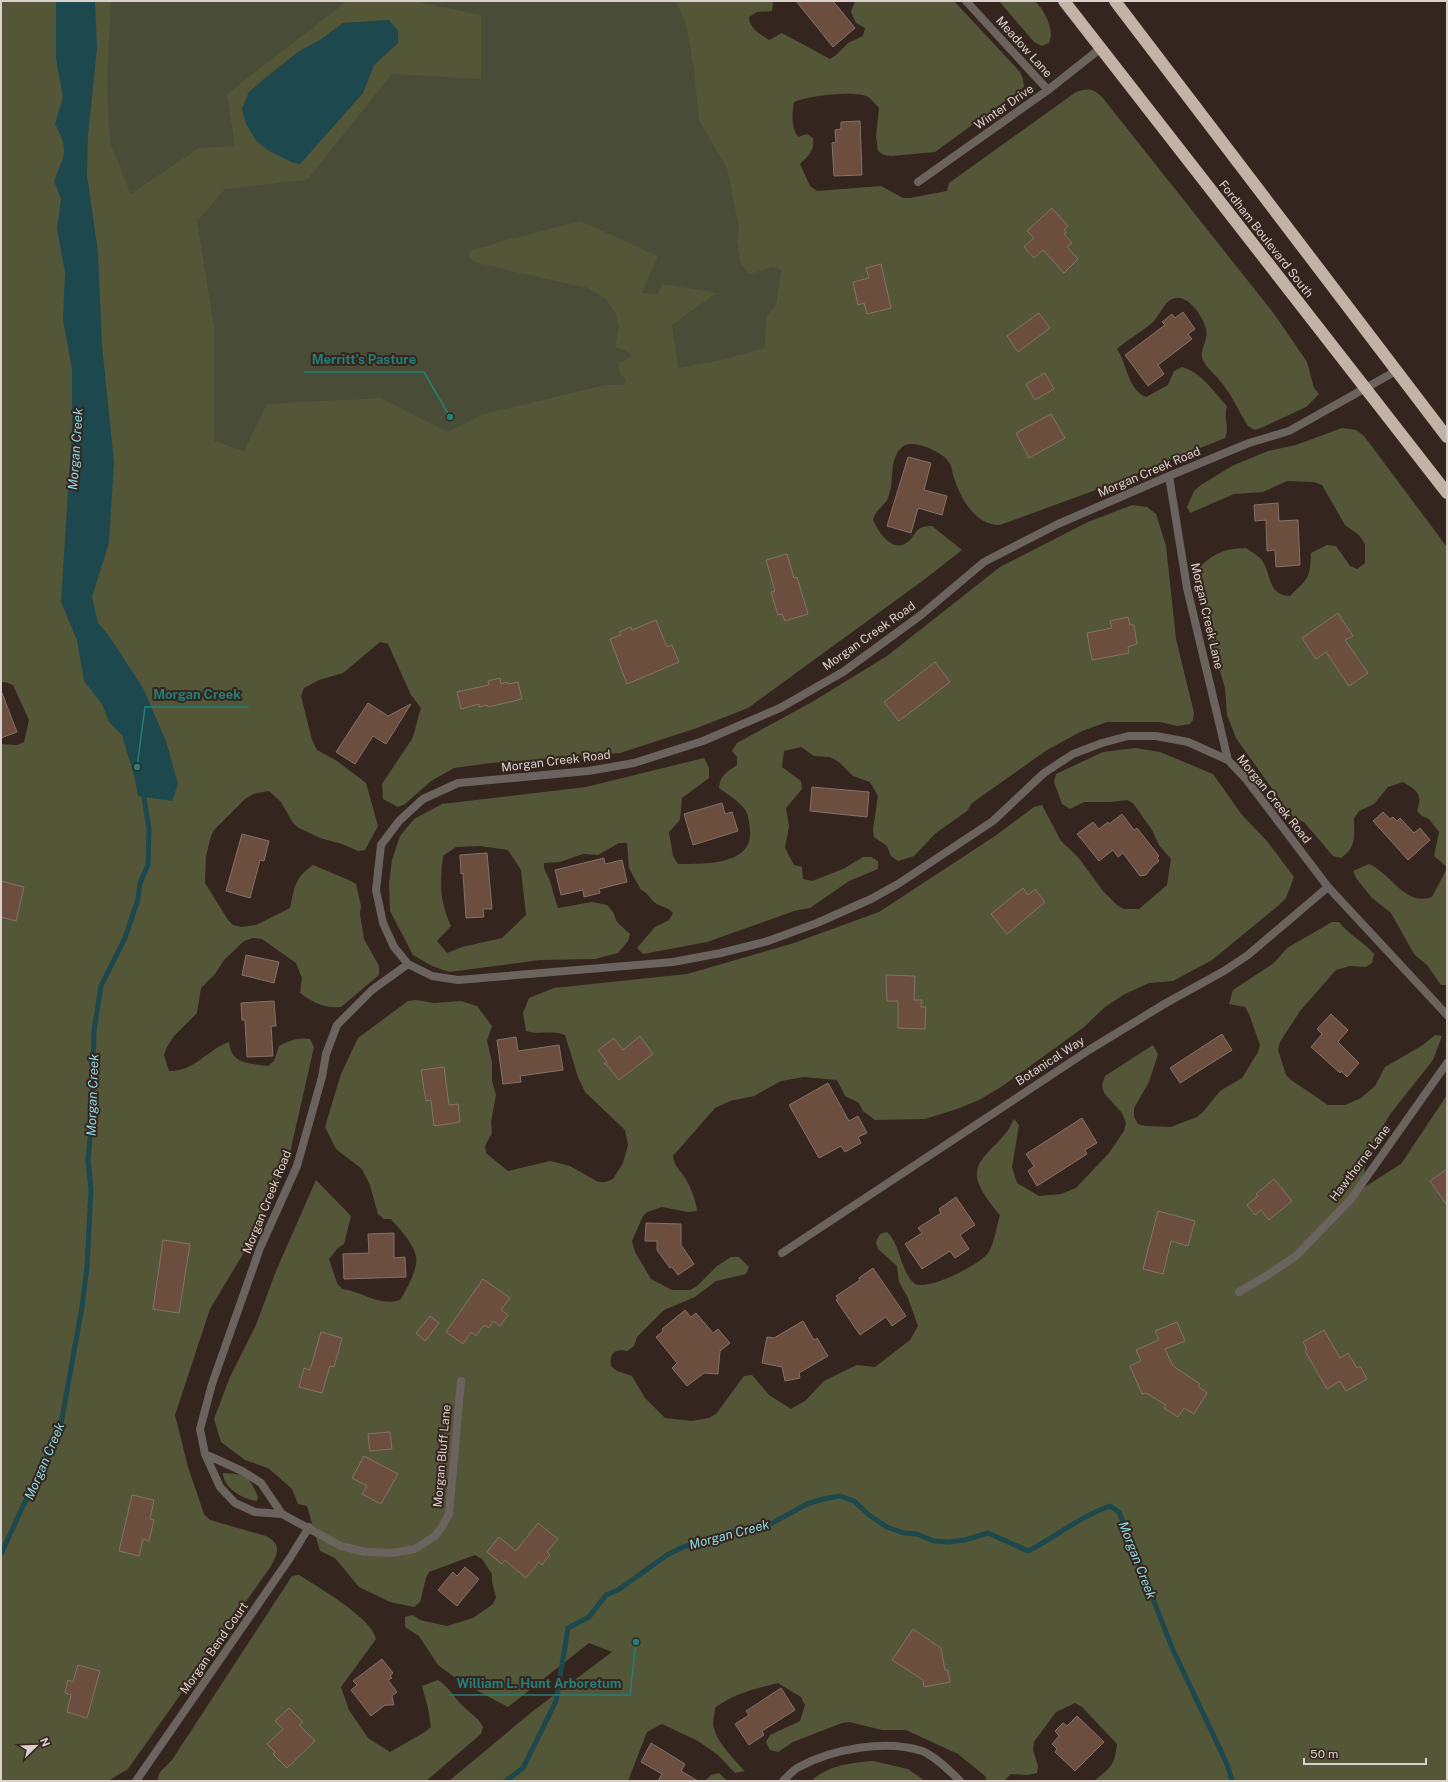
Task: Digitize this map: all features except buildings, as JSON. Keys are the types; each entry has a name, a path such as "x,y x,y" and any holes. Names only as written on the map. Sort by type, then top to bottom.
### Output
{"highway":[{"name":"Fordham Boulevard South","path":"1064,1 1447,493"},
{"name":"Fordham Boulevard South","path":"1115,1 1447,436"}],"street":[{"name":"Meadow Lane","path":"966,1 1048,90"},
{"name":"Winter Drive","path":"918,182 1048,90 1101,48"},
{"name":"Morgan Creek Road","path":"1396,371 1366,389 1289,430 1249,443 1058,524 984,562 921,615 843,672 780,708 703,741 634,762 588,772 458,783 423,799 399,821 381,845 376,890 383,923 394,947 408,964 432,976 458,980 673,962 721,953 782,936 871,900 993,821 1044,773 1073,754 1102,743 1128,736 1156,736 1188,742 1228,760 1246,779 1328,887 1447,1015"},
{"name":"Morgan Creek Lane","path":"1169,476 1187,588 1228,760"},
{"name":"Botanical Way","path":"782,1253 1089,1050 1248,955 1328,887"},
{"name":"Morgan Creek Road","path":"309,1527 282,1514 255,1512 235,1503 220,1487 205,1454 200,1428 212,1384 260,1248 297,1166 322,1077 326,1054 337,1025 372,990 408,964"},
{"name":"Hawthorne Lane","path":"1239,1292 1296,1256 1351,1199 1447,1063"},
{"name":"Morgan Bluff Lane","path":"309,1527 341,1546 365,1552 404,1552 426,1543 435,1536 449,1514 461,1381"},
{"name":"Morgan Creek Road","path":"205,1454 242,1471 261,1484 282,1514"},
{"name":"Morgan Bend Court","path":"136,1781 290,1558 309,1527"},
{"path":"783,1781 798,1768 825,1756 866,1747 892,1746 922,1751 946,1767 960,1781"}],"green space":[{"path":"1,1 111,1 107,84 110,143 131,194 199,148 235,146 227,94 347,1 414,1 481,15 481,79 392,74 307,180 225,189 197,221 214,327 214,441 244,451 267,404 381,398 447,432 484,414 605,385 622,385 626,382 625,378 620,375 619,363 632,356 626,351 616,347 619,327 615,312 605,298 588,288 475,262 469,258 470,251 473,250 580,221 658,256 642,293 658,294 662,284 717,293 672,325 678,368 717,361 765,348 766,317 776,305 781,270 773,267 750,274 741,264 737,242 739,228 727,168 699,120 694,69 686,24 676,1 773,1 772,11 757,12 749,17 753,28 769,40 782,33 830,59 848,43 863,36 865,28 856,23 851,12 855,1 954,1 1020,72 1024,87 935,152 891,156 884,155 878,151 876,136 879,108 868,97 862,95 843,94 809,98 794,102 794,129 798,137 807,134 813,138 812,150 800,164 810,186 817,191 881,186 903,198 947,191 949,183 1076,92 1087,89 1093,90 1102,97 1275,315 1307,362 1314,388 1319,394 1306,407 1263,427 1255,430 1248,426 1229,392 1206,365 1202,358 1202,351 1207,333 1198,311 1188,301 1182,298 1170,300 1153,322 1117,349 1135,389 1146,397 1168,385 1174,371 1182,367 1201,378 1227,406 1227,430 1225,438 1104,487 1000,525 983,521 970,509 957,486 950,464 939,453 919,445 912,444 902,447 897,453 893,465 890,493 873,520 879,531 888,541 898,545 904,544 910,540 921,528 925,526 932,526 962,550 925,579 748,708 697,728 620,753 491,763 454,768 431,781 405,804 398,807 383,799 382,784 412,739 421,708 411,695 388,644 380,642 343,673 319,680 304,688 301,696 312,740 317,750 337,761 366,783 378,826 365,850 358,851 342,844 320,838 299,828 293,823 281,802 269,791 253,794 245,799 214,830 206,856 205,883 228,920 233,925 241,927 256,925 290,908 296,884 302,875 313,865 351,881 356,884 361,906 360,914 364,939 379,966 379,975 341,1007 324,1006 310,1000 300,993 302,978 296,963 262,939 253,938 244,941 224,960 215,974 201,988 197,1013 174,1036 164,1055 169,1071 178,1070 186,1068 229,1042 233,1055 237,1059 242,1062 268,1066 274,1061 279,1046 286,1043 298,1039 310,1039 314,1047 289,1157 252,1239 210,1309 175,1415 188,1467 204,1514 210,1520 266,1536 275,1543 277,1553 271,1566 128,1769 108,1781 1,1781 1,744 17,745 24,742 29,720 13,685 1,682","holes":["389,20 398,31 398,43 374,65 363,93 300,164 271,152 256,141 252,135 242,109 249,92 269,74 298,52 320,40 343,23"]},
{"path":"59,1 716,1 828,436 128,736"},
{"path":"999,1 1035,1 1045,15 1050,27 1051,38 1049,43 1042,46 1034,42"},
{"path":"1342,428 1356,430 1364,436 1447,547 1447,867 1434,856 1439,832 1429,819 1422,816 1417,811 1419,805 1418,793 1403,782 1388,787 1374,804 1359,811 1354,818 1354,840 1350,850 1341,858 1333,856 1304,822 1293,818 1236,738 1227,715 1225,688 1211,640 1200,567 1221,552 1232,549 1246,548 1262,560 1274,589 1283,595 1290,596 1304,582 1309,574 1311,553 1327,545 1336,546 1350,566 1357,569 1365,563 1365,544 1359,535 1345,525 1322,485 1314,482 1287,481 1263,492 1234,494 1190,513 1187,507 1194,491 1232,466 1268,451 1296,445"},
{"path":"1132,505 1147,507 1156,514 1166,546 1176,639 1194,713 1193,720 1190,724 1177,726 1160,722 1107,722 1082,731 1047,750 972,803 967,811 936,833 914,856 898,861 891,856 887,846 874,837 873,829 878,796 870,782 853,776 839,762 830,757 814,756 801,747 784,751 782,767 801,781 802,789 786,808 789,826 785,848 794,865 802,867 803,879 812,881 843,869 863,857 871,857 878,861 878,869 849,881 810,908 794,911 707,942 643,954 637,948 655,927 669,920 673,913 655,903 647,893 641,890 629,868 627,843 619,843 598,855 583,854 560,862 544,863 545,871 550,881 558,908 592,902 607,905 613,912 617,922 630,934 628,941 618,953 595,959 540,960 449,972 432,966 413,955 390,911 389,883 392,860 400,836 414,819 442,804 586,787 704,758 709,768 709,778 682,798 680,820 669,832 673,856 678,864 712,863 735,857 744,850 749,842 750,830 748,818 745,809 719,788 723,777 728,771 737,765 737,757 732,751 737,743 812,702 887,656 1000,567 1088,522","holes":["480,846 508,850 521,870 526,915 502,938 462,947 447,953 437,941 451,926 444,907 441,892 443,856 456,847"]},
{"path":"1135,748 1160,752 1213,774 1242,815 1267,841 1294,877 1286,898 1212,960 1173,981 1149,983 1125,994 1105,1007 1084,1027 1001,1087 979,1100 957,1109 925,1119 875,1120 863,1111 859,1103 845,1096 837,1080 804,1077 781,1081 754,1096 730,1101 715,1108 673,1156 676,1165 691,1190 696,1203 697,1211 688,1212 662,1207 647,1212 643,1216 632,1241 635,1252 651,1279 672,1290 690,1290 697,1286 717,1266 731,1257 739,1257 749,1267 746,1274 716,1281 695,1297 664,1310 637,1337 634,1346 627,1351 619,1350 614,1352 611,1358 611,1366 617,1371 632,1376 645,1398 665,1418 692,1421 709,1418 716,1414 744,1376 752,1375 769,1395 791,1409 805,1401 824,1381 842,1372 857,1365 875,1367 910,1340 918,1326 908,1298 899,1282 897,1266 878,1249 876,1242 880,1234 887,1232 892,1237 909,1278 914,1283 920,1285 940,1281 975,1264 988,1253 994,1240 1000,1215 981,1189 977,1177 978,1167 984,1157 1007,1132 1014,1119 1019,1125 1012,1167 1017,1183 1039,1196 1061,1194 1076,1188 1109,1153 1124,1131 1126,1123 1122,1113 1104,1093 1102,1085 1105,1076 1153,1045 1158,1054 1149,1082 1134,1108 1134,1117 1138,1124 1145,1126 1171,1127 1197,1117 1220,1091 1242,1078 1258,1052 1260,1045 1245,1007 1229,1004 1233,990 1274,963 1287,948 1332,922 1339,922 1347,931 1374,954 1372,963 1366,967 1350,966 1336,970 1300,1011 1280,1042 1278,1050 1286,1075 1328,1105 1345,1105 1361,1098 1375,1086 1385,1067 1423,1045 1435,1035 1442,1036 1433,1060 1391,1113 1366,1154 1363,1188 1401,1164 1447,1095 1447,1781 1094,1781 1111,1766 1115,1758 1117,1744 1082,1707 1075,1703 1056,1712 1034,1742 1033,1750 1038,1766 1037,1773 1027,1775 1011,1774 1004,1781 987,1781 985,1776 958,1754 906,1730 882,1730 849,1722 842,1723 793,1742 778,1752 770,1750 766,1742 770,1735 800,1721 805,1705 801,1697 778,1683 738,1695 715,1708 713,1724 714,1730 730,1755 745,1771 735,1773 718,1755 698,1741 662,1724 647,1732 628,1781 449,1781 533,1711 612,1652 589,1643 508,1707 461,1682 438,1665 419,1636 405,1627 405,1617 413,1615 420,1620 447,1626 473,1618 493,1604 496,1597 492,1582 492,1574 482,1559 475,1555 429,1572 420,1602 414,1607 390,1602 359,1587 335,1558 320,1551 307,1506 298,1504 292,1489 268,1468 245,1460 221,1442 214,1419 230,1377 256,1325 276,1271 316,1180 351,1216 344,1244 338,1248 329,1259 337,1283 342,1289 385,1302 392,1302 400,1300 414,1272 416,1266 416,1256 412,1245 391,1219 384,1219 378,1214 370,1185 362,1169 336,1149 325,1127 341,1074 358,1038 408,1001 416,1000 434,1003 461,1001 477,1006 492,1026 487,1041 492,1062 492,1081 496,1095 491,1122 492,1133 485,1146 486,1153 508,1171 550,1161 570,1166 598,1182 606,1182 613,1179 623,1163 628,1145 625,1130 585,1092 578,1077 565,1035 526,1031 523,1013 529,998 554,988 687,974 794,943 879,912 995,836 1034,807 1042,805 1061,841 1078,857 1103,891 1117,905 1124,909 1139,909 1167,885 1171,859 1159,845 1152,830 1133,803 1127,800 1111,802 1084,802 1070,809 1062,804 1054,782 1056,774 1103,752"},
{"path":"1369,864 1377,868 1406,893 1422,899 1432,897 1447,868 1447,985 1441,985 1427,965 1414,954 1391,913 1372,898 1356,878 1353,871"},
{"path":"223,1473 242,1475 249,1480 258,1497 257,1501 241,1496 230,1488 226,1484"},
{"path":"299,1575 331,1595 355,1613 365,1622 376,1639 341,1687 349,1710 368,1738 390,1752 425,1732 431,1727 422,1686 438,1680 445,1685 464,1707 478,1720 483,1727 481,1734 426,1781 157,1781 160,1772 172,1760 292,1576"},
{"path":"873,1761 908,1769 925,1781 811,1781 832,1768 848,1764"},
{"path":"719,1773 727,1781 705,1781 711,1775"}],"water":[{"path":"56,1 95,1 97,48 88,135 87,175 98,252 102,345 114,462 109,543 92,597 98,623 109,636 143,688 166,741 178,784 172,801 138,796 135,779 122,735 109,722 102,704 84,681 77,640 61,602 72,428 72,369 63,320 65,272 57,229 61,199 54,181 64,153 63,141 55,124 63,97 56,59"},
{"path":"389,20 398,31 398,43 374,65 363,93 300,164 291,162 270,151 256,140 246,124 242,109 249,92 298,52 320,40 343,23"}],"waterway":[{"name":"Morgan Creek","path":"1,1554 23,1506 45,1464 61,1424 82,1307 87,1267 91,1189 88,1160 92,1116 94,1031 101,986 125,938 138,899 140,883 148,865 149,829 143,791"},
{"name":"Morgan Creek","path":"506,1781 523,1768 556,1701 568,1628 589,1617 606,1595 618,1590 667,1555 683,1547 718,1538 732,1532 765,1527 807,1504 840,1496 854,1501 869,1515 887,1527 904,1533 917,1534 934,1541 948,1542 965,1540 988,1533 1028,1551 1099,1510 1110,1506 1119,1512 1173,1650 1227,1764 1232,1781"}],"place":[{"name":"Merritt's Pasture","path":"450,417"},
{"name":"Morgan Creek","path":"137,767"},
{"name":"William L. Hunt Arboretum","path":"636,1642"}]}
